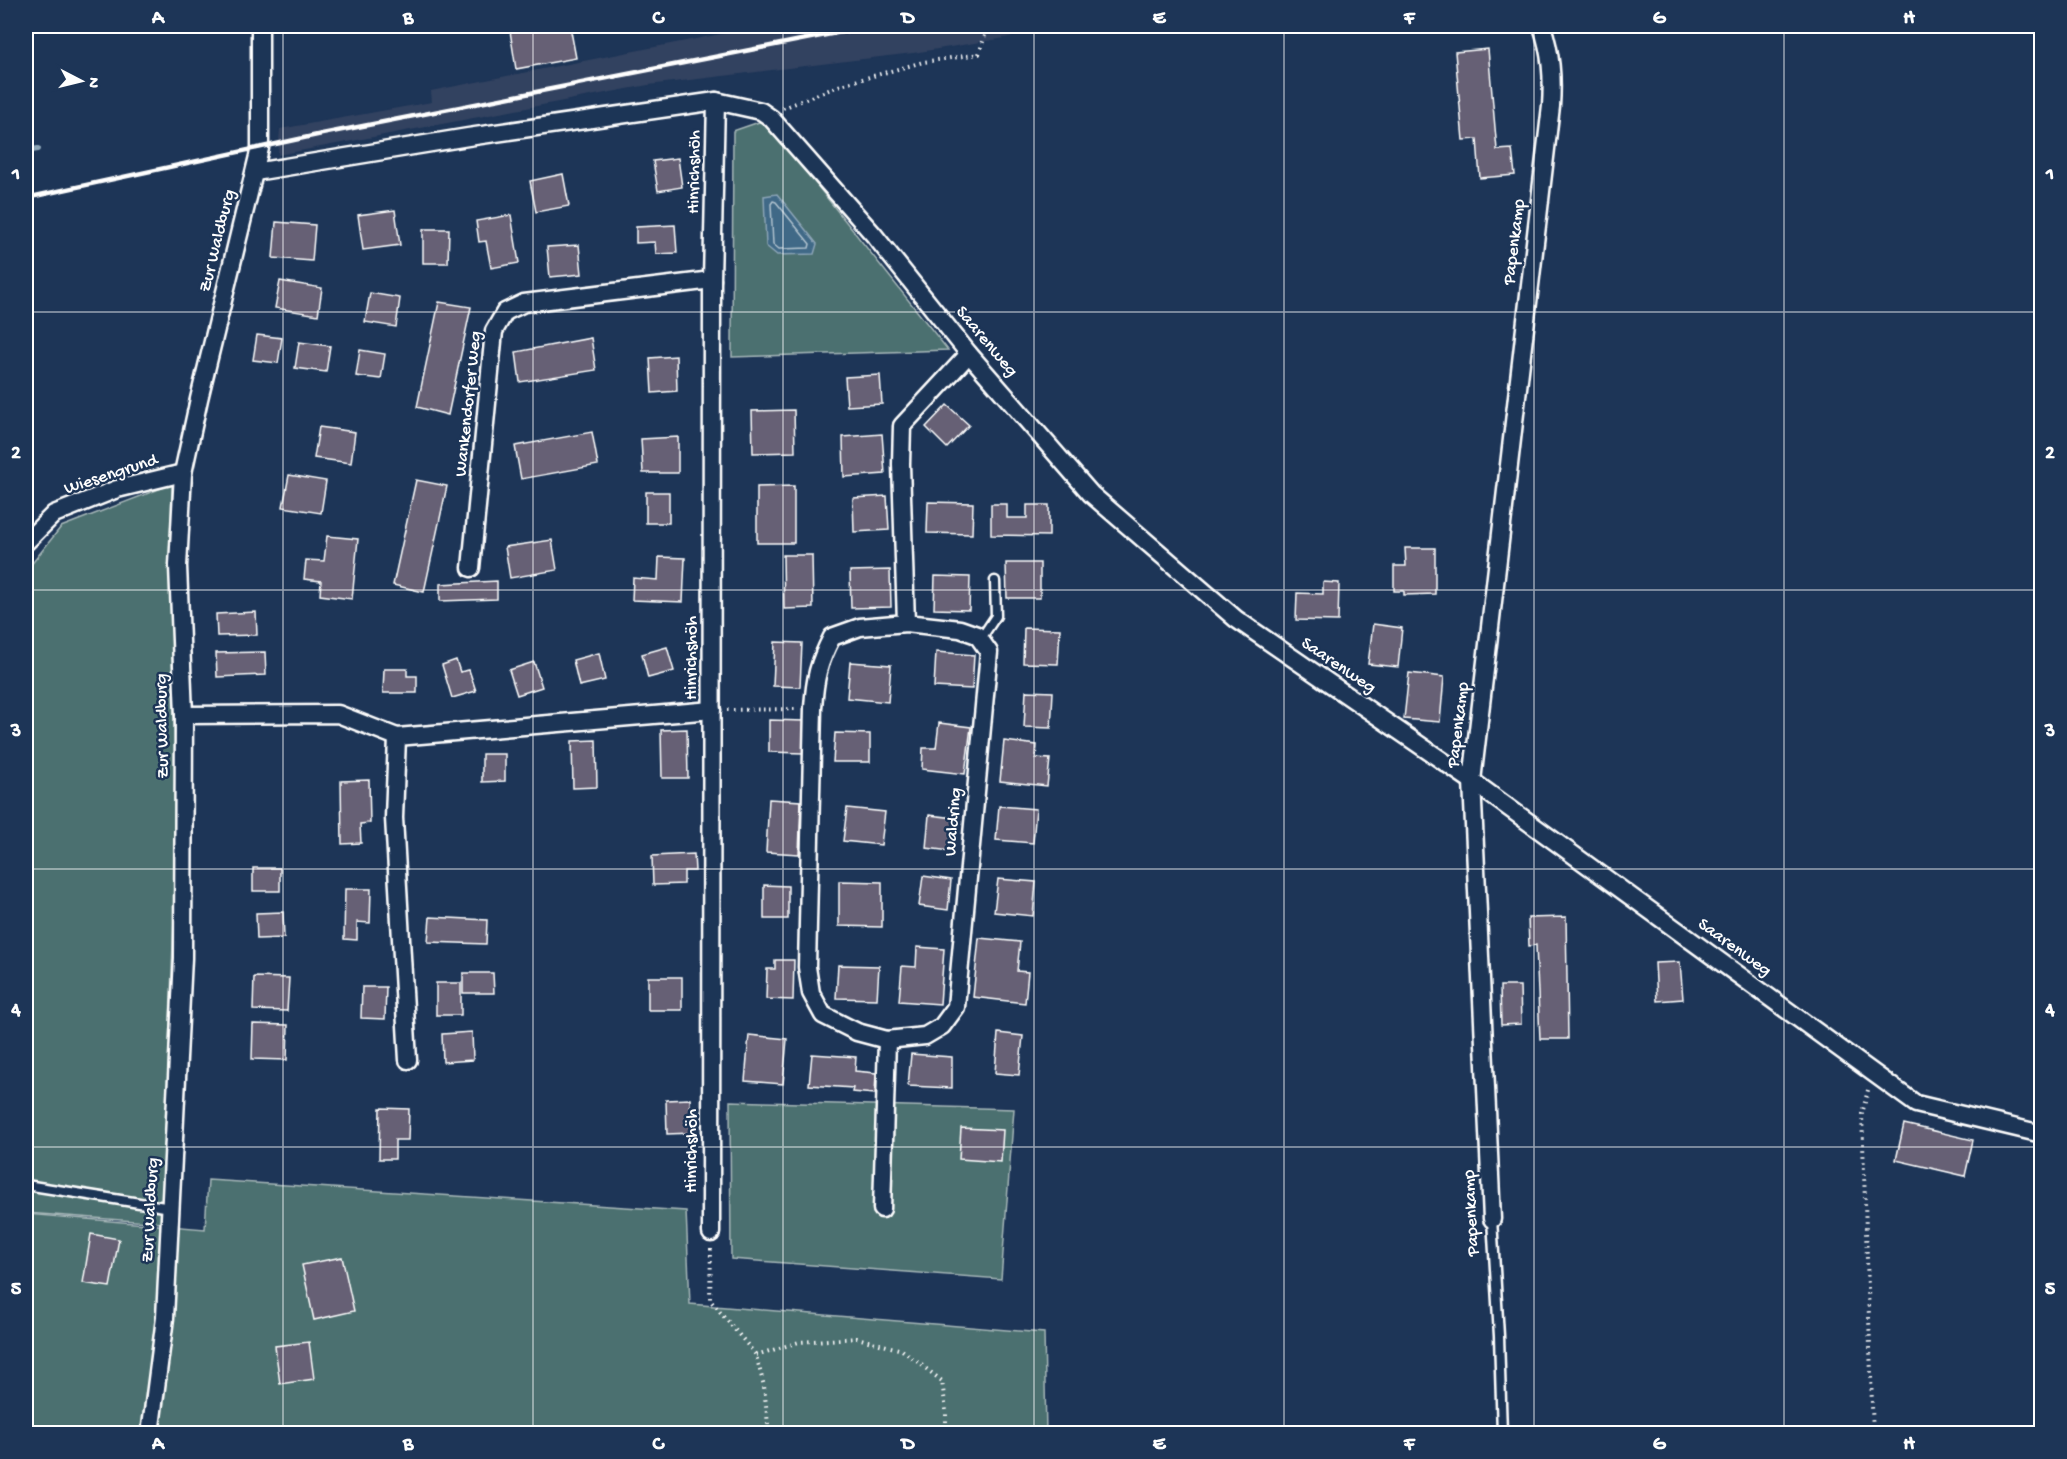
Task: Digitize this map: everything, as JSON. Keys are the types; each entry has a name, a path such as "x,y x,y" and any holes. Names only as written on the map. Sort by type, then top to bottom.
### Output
{"street":[{"name":"Zur Waldburg","path":"150,1434 165,1318 183,957 184,715 178,566 183,473 260,148 260,26"},
{"name":"Papenkamp","path":"1492,1219 1472,781 1551,106 1553,76 1542,26"},
{"name":"Hinrichshöh","path":"255,172 468,137 716,101 712,280 711,1233"},
{"name":"Saarenweg","path":"716,101 761,111 771,118 874,235 969,354 1091,494 1236,619 1472,781 1916,1104 2042,1134"},
{"name":"Wankendorfer Weg","path":"471,568 494,331 505,312 524,303 712,280"},
{"path":"906,623 902,426 969,354"},
{"name":"Wiesengrund","path":"26,542 54,514 117,489 183,473"},
{"name":"Waldring","path":"906,623 960,629 977,634 989,652 956,1007 942,1026 926,1036 887,1040 857,1032 823,1015 811,993 807,967 813,708 815,677 832,637 860,627 906,623"},
{"name":"Hinrichshöh","path":"184,715 338,714 397,736 712,710"},
{"path":"397,736 394,818 408,1060"},
{"path":"882,1209 887,1040"}],"lane":[{"path":"980,639 996,616 995,581"},
{"path":"26,1185 171,1208"},
{"name":"Papenkamp","path":"1492,1219 1502,1434"}],"path":[{"path":"771,118 780,110 841,85 923,62 979,54 988,26"},
{"path":"712,710 813,708"},
{"path":"1872,1072 1862,1114 1873,1434"},
{"path":"711,1233 710,1300 756,1355 764,1386 769,1434"},
{"path":"756,1355 799,1342 857,1338 902,1350 942,1380 946,1434"}],"shaded area":[{"path":"762,26 1060,26 913,53 648,85 278,155 280,129 432,102 431,91"}],"green space":[{"path":"765,120 948,350 732,357 733,131"},
{"path":"172,484 170,570 177,842 162,1223 26,1213 26,571 61,527"},
{"path":"730,1101 1014,1109 1001,1279 731,1259"},
{"path":"208,1180 686,1211 690,1304 1044,1333 1046,1433 26,1433 26,1214 205,1229"}],"water":[{"path":"777,194 817,244 814,254 777,255 766,246 764,196"}],"building":[{"path":"542,26 570,26 576,58 516,69 510,31"},
{"path":"1488,49 1497,150 1512,149 1515,175 1480,178 1477,139 1463,140 1455,52"},
{"path":"678,158 682,187 658,191 653,161"},
{"path":"563,174 569,206 536,212 530,181"},
{"path":"395,210 400,245 363,250 358,215"},
{"path":"511,215 519,263 491,268 486,241 479,242 476,221"},
{"path":"276,222 315,225 312,261 273,258"},
{"path":"675,225 677,253 656,254 655,242 636,243 636,227"},
{"path":"423,229 449,229 448,263 423,263"},
{"path":"579,245 582,274 550,277 547,247"},
{"path":"280,281 322,288 318,315 275,308"},
{"path":"370,293 400,298 396,327 365,322"},
{"path":"439,302 471,307 448,415 417,407"},
{"path":"257,335 282,338 278,363 253,360"},
{"path":"591,338 596,370 520,382 516,352"},
{"path":"299,342 330,346 326,372 295,368"},
{"path":"360,350 385,354 381,379 356,376"},
{"path":"676,356 677,391 652,393 650,358"},
{"path":"880,375 882,404 847,406 845,377"},
{"path":"947,405 969,425 947,448 926,427"},
{"path":"794,410 795,452 753,453 752,411"},
{"path":"319,427 355,432 351,463 314,458"},
{"path":"592,432 598,465 521,479 515,446"},
{"path":"882,434 885,474 844,477 843,437"},
{"path":"678,437 678,473 643,473 641,439"},
{"path":"289,475 326,481 321,513 283,507"},
{"path":"416,480 447,486 424,592 393,585"},
{"path":"794,486 794,543 757,543 757,487"},
{"path":"646,492 669,492 669,523 646,523"},
{"path":"887,496 889,530 854,532 853,498"},
{"path":"928,502 973,503 972,534 927,533"},
{"path":"991,504 1007,504 1007,518 1027,518 1027,505 1049,505 1049,536 991,535"},
{"path":"327,536 358,539 352,599 320,595 321,581 304,579 306,560 324,561"},
{"path":"552,540 557,570 510,578 505,547"},
{"path":"1405,548 1435,548 1435,594 1404,595 1404,591 1394,591 1394,566 1406,566"},
{"path":"783,555 812,555 813,608 784,609"},
{"path":"659,557 685,558 683,602 632,600 633,578 658,580"},
{"path":"1006,563 1040,563 1040,598 1007,598"},
{"path":"890,570 891,607 851,608 850,571"},
{"path":"935,576 970,577 969,610 934,609"},
{"path":"497,581 497,599 440,601 440,584"},
{"path":"1323,582 1339,583 1338,621 1296,620 1297,593 1323,594"},
{"path":"256,612 257,635 217,636 216,614"},
{"path":"1373,624 1402,628 1398,667 1368,664"},
{"path":"1024,628 1060,629 1058,664 1023,663"},
{"path":"775,642 802,643 800,687 773,686"},
{"path":"667,647 674,671 648,678 642,654"},
{"path":"265,652 266,675 217,677 216,653"},
{"path":"936,652 974,655 972,689 934,687"},
{"path":"599,653 605,680 579,686 573,660"},
{"path":"456,660 460,672 469,670 476,691 452,698 442,665"},
{"path":"534,662 542,687 517,695 509,670"},
{"path":"850,662 891,665 888,702 847,698"},
{"path":"384,669 407,669 407,676 417,676 417,693 383,693"},
{"path":"1409,673 1444,677 1440,722 1404,719"},
{"path":"1026,691 1053,692 1051,728 1024,727"},
{"path":"769,720 804,721 803,753 769,752"},
{"path":"939,723 971,727 965,774 922,769 923,748 936,748"},
{"path":"687,729 688,778 662,778 661,730"},
{"path":"835,733 870,734 870,762 833,762"},
{"path":"596,740 597,787 573,788 572,741"},
{"path":"1004,741 1037,745 1036,758 1050,759 1047,786 1000,781"},
{"path":"482,754 505,754 505,781 482,782"},
{"path":"369,780 370,823 360,824 361,843 342,844 341,781"},
{"path":"769,799 801,801 799,854 766,852"},
{"path":"999,806 1036,809 1033,843 996,840"},
{"path":"847,808 885,812 881,845 843,841"},
{"path":"929,815 955,818 951,851 926,848"},
{"path":"694,854 695,871 684,871 684,884 653,885 652,856"},
{"path":"253,868 280,868 280,891 253,891"},
{"path":"923,876 951,880 948,910 919,906"},
{"path":"998,879 1036,882 1033,916 994,912"},
{"path":"839,881 882,882 882,927 839,926"},
{"path":"764,885 788,886 788,919 764,919"},
{"path":"345,889 371,889 370,923 357,922 357,940 344,939"},
{"path":"283,912 284,938 257,939 256,913"},
{"path":"430,917 487,920 486,944 428,942"},
{"path":"1566,917 1568,1039 1540,1039 1536,945 1529,946 1528,918"},
{"path":"979,938 1020,942 1017,971 1028,972 1025,1003 973,997"},
{"path":"917,947 944,949 940,1004 899,1001 902,966 916,967"},
{"path":"775,960 794,960 793,1000 766,999 767,969 775,969"},
{"path":"1680,962 1683,999 1657,1001 1655,963"},
{"path":"838,965 879,966 877,999 836,998"},
{"path":"463,973 493,973 494,993 463,993"},
{"path":"254,977 289,978 287,1011 253,1010"},
{"path":"648,977 682,977 682,1010 648,1010"},
{"path":"436,983 461,983 461,1015 436,1015"},
{"path":"1500,986 1520,986 1521,1024 1501,1025"},
{"path":"362,987 386,987 385,1019 361,1018"},
{"path":"253,1024 288,1025 287,1060 252,1059"},
{"path":"472,1032 473,1060 443,1062 442,1034"},
{"path":"998,1033 1023,1036 1019,1075 995,1073"},
{"path":"749,1035 787,1039 783,1084 745,1081"},
{"path":"812,1054 856,1057 855,1071 876,1073 875,1094 852,1092 853,1088 809,1085"},
{"path":"911,1054 952,1057 952,1088 908,1086"},
{"path":"690,1099 692,1133 667,1134 666,1100"},
{"path":"380,1108 409,1109 408,1140 395,1140 395,1159 379,1159"},
{"path":"1904,1124 1973,1140 1965,1176 1896,1160"},
{"path":"961,1128 1003,1130 1001,1162 959,1159"},
{"path":"91,1234 119,1239 110,1287 83,1283"},
{"path":"342,1257 354,1311 314,1320 302,1265"},
{"path":"309,1342 314,1379 280,1384 275,1346"}],"waterway":[{"path":"26,151 38,149 26,151"}],"railway":[{"path":"26,198 322,134 872,26"}]}
